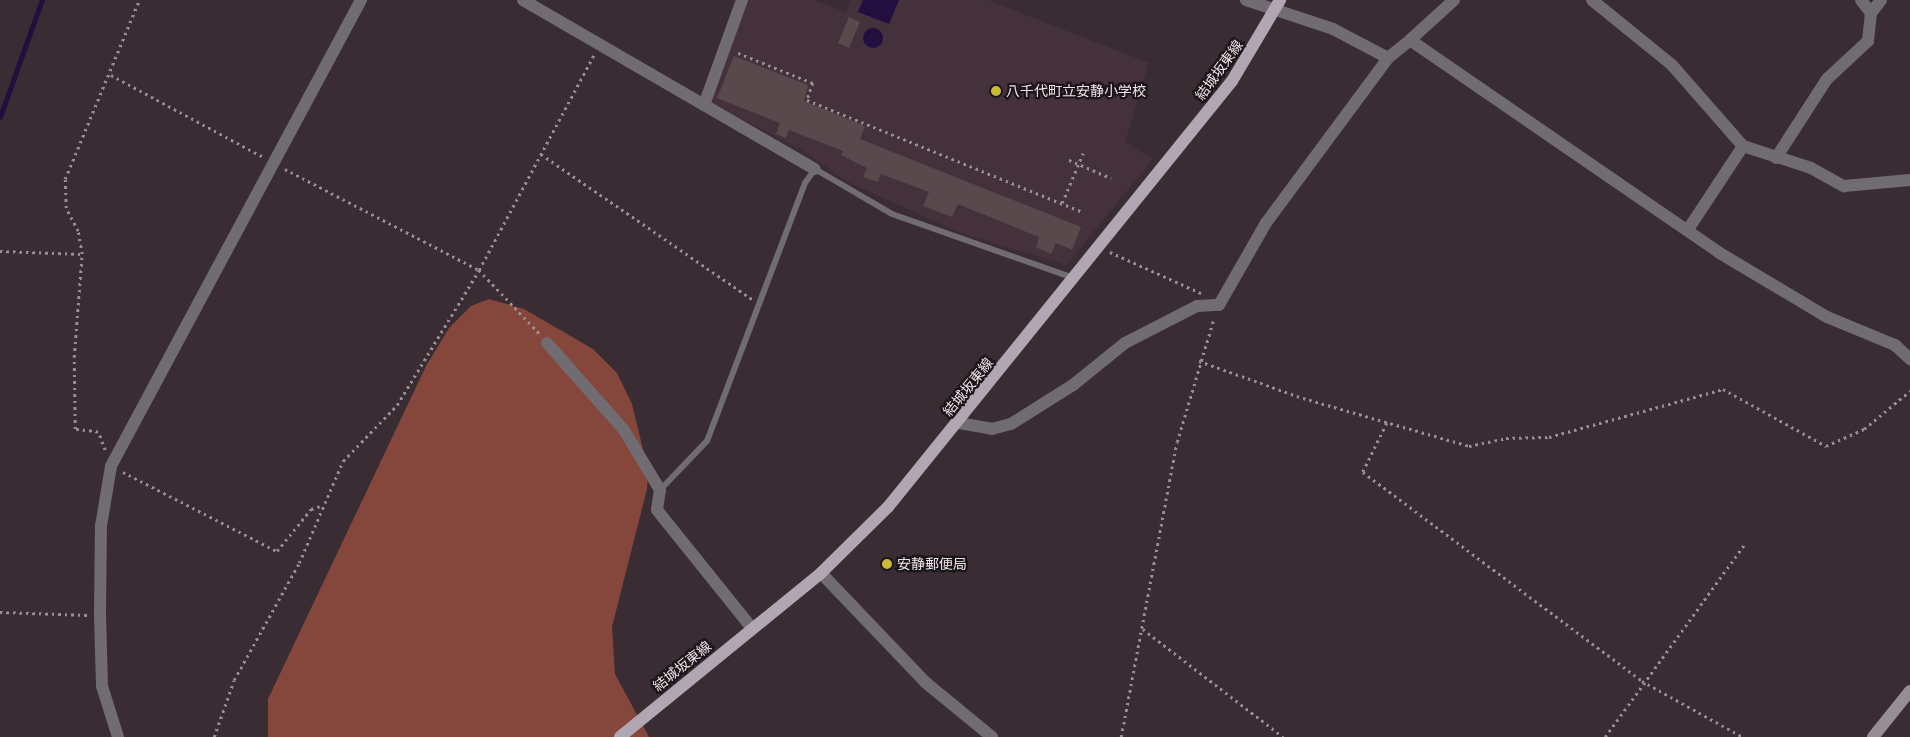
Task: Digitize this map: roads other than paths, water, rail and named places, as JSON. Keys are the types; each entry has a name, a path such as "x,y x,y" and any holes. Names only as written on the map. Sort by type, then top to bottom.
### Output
{"main road":[{"name":"結城坂東線","path":"620,737 821,573 888,507 958,423 1232,80 1278,5"}],"street":[{"path":"118,737 102,686 100,616 101,526 111,466 361,0"},
{"path":"523,0 599,47 815,169"},
{"path":"704,105 742,0"},
{"path":"1246,0 1278,5 1333,29 1388,58"},
{"path":"958,423 992,429 1011,424 1073,385 1118,347 1197,306 1220,303 1266,223 1388,58 1454,0"},
{"path":"1592,0 1672,65 1743,146 1856,188 1910,180"},
{"path":"1862,0 1872,13"},
{"path":"1776,158 1827,79 1868,41 1872,13 1881,0"},
{"path":"1410,40 1507,110 1689,228 1718,252 1827,317 1895,345 1910,359"},
{"path":"1689,228 1743,146"},
{"path":"548,343 624,430 660,490 657,510 752,628"},
{"path":"821,573 925,682 992,737"},
{"path":"1873,737 1910,691"}],"lane":[{"path":"660,490 707,441 805,183 815,169 892,214 1074,278"}],"waterway":[{"path":"0,117 42,0"}],"place":[{"name":"八千代町立安静小学校","path":"996,91"},
{"name":"安静郵便局","path":"887,564"}]}
